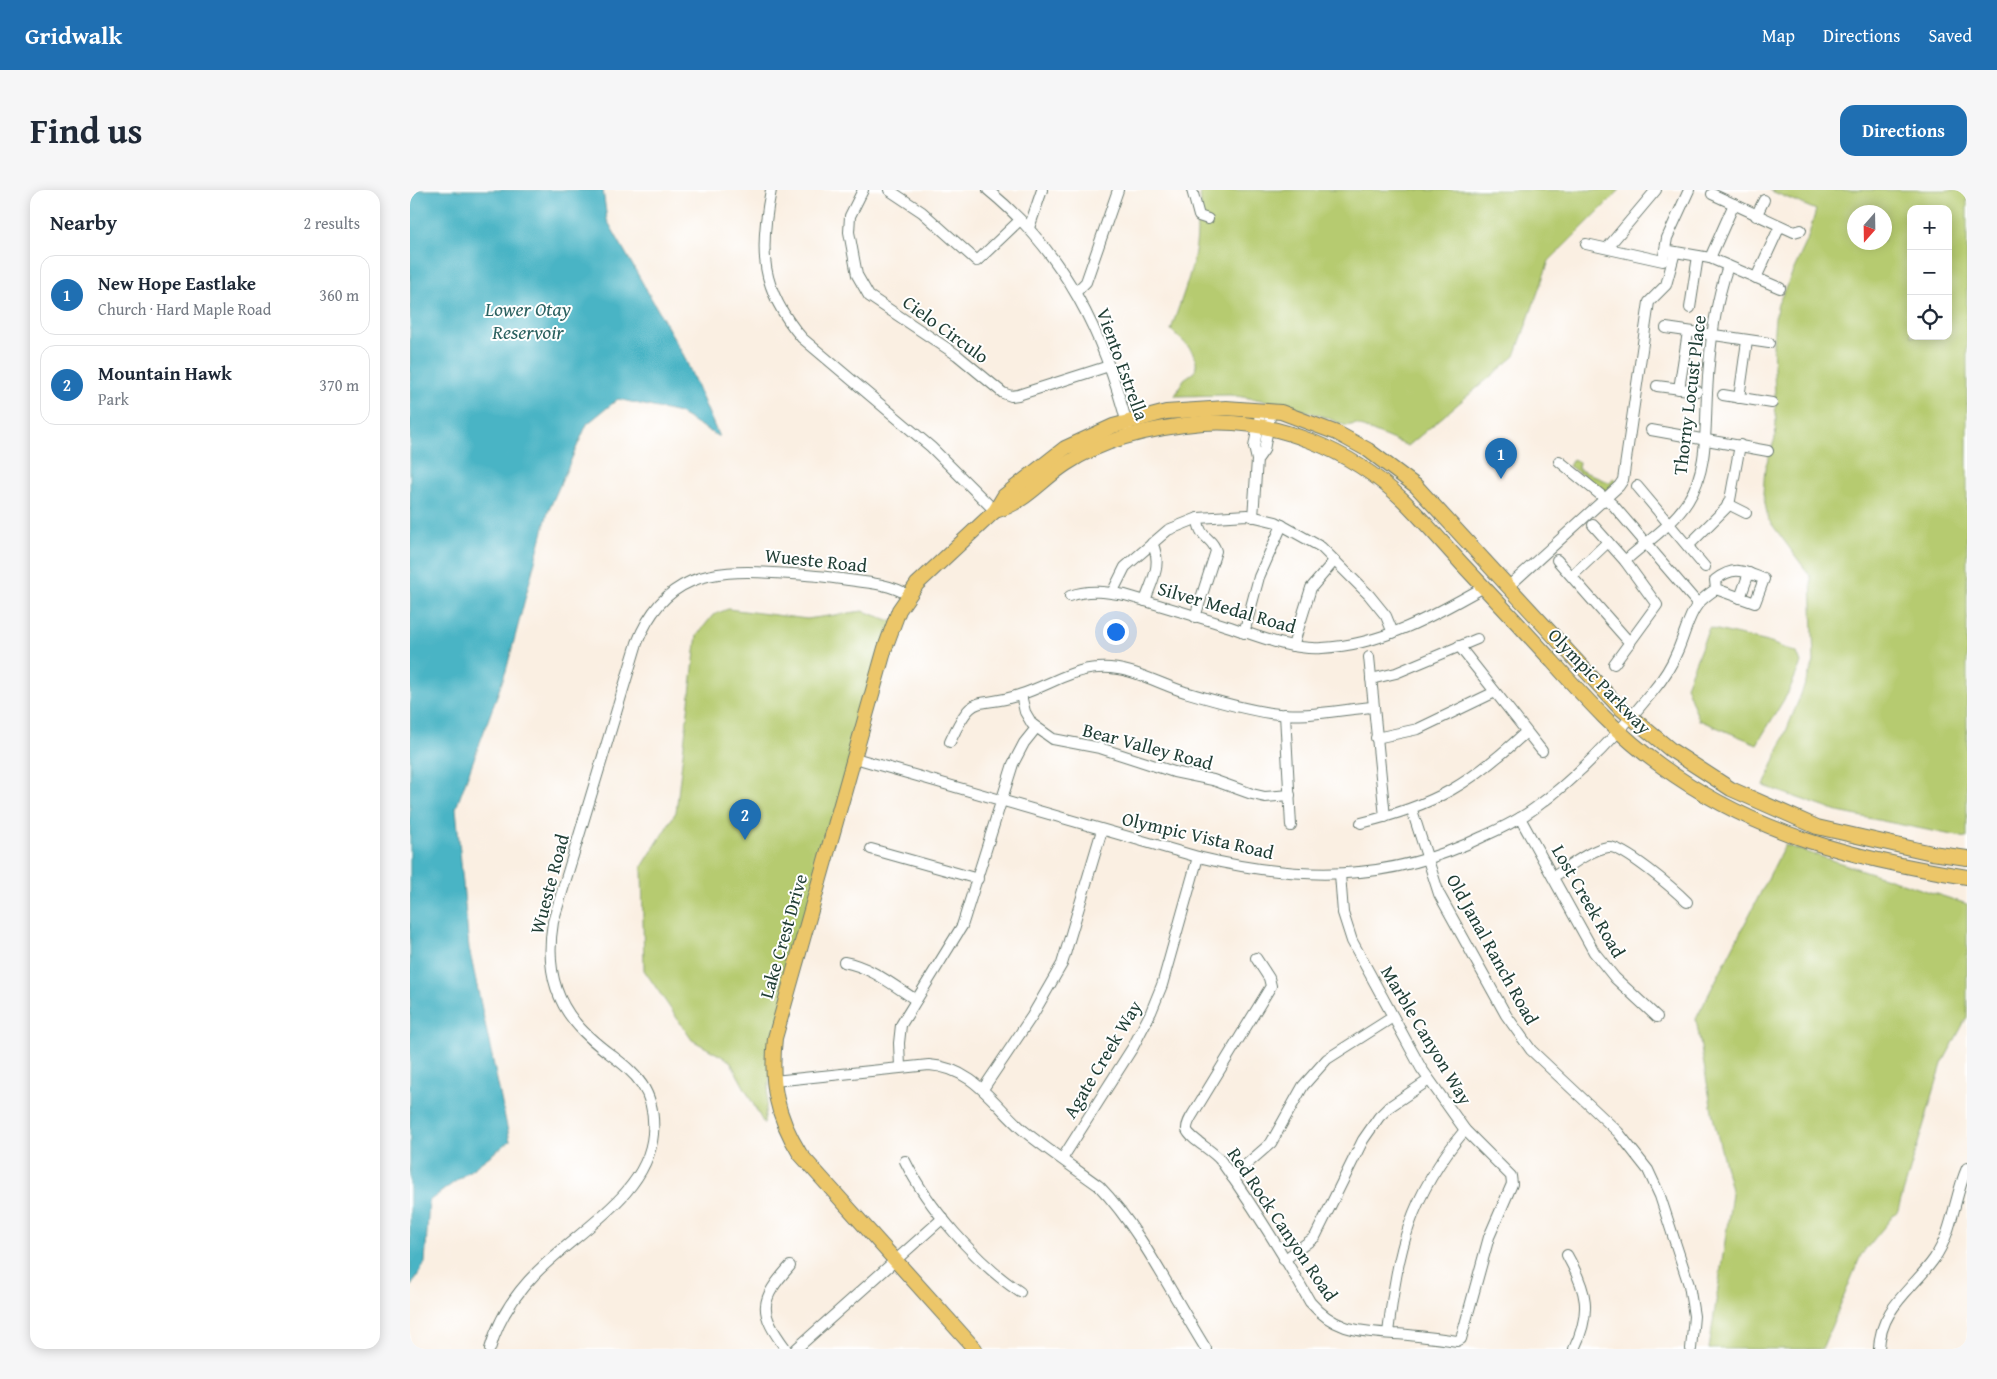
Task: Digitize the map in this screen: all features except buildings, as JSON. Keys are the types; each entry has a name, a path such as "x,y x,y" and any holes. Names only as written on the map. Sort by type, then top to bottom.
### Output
{"main road":[{"name":"Lake Crest Drive","path":"970,1347 800,1154 790,1138 777,1105 774,1081 774,1052 779,1021 885,648 899,610 917,584 994,512 1014,506 1073,460 1128,429 1166,412 1199,409 1266,410"},
{"name":"Olympic Parkway","path":"1266,410 1324,427 1368,450 1416,486 1631,717 1678,755 1731,789 1817,826 1849,835 1967,858"},
{"name":"Lake Crest Drive","path":"1128,429 1207,423 1263,427"},
{"name":"Olympic Parkway","path":"1263,427 1314,442 1380,481 1402,499 1618,731 1661,766 1720,804 1759,822 1840,852 1967,877"}],"street":[{"path":"771,190 763,228 766,271 776,300 789,323 802,338 931,447 994,512"},
{"name":"Cielo Circulo","path":"863,190 850,216 849,232 857,275 869,296 957,355 1003,392 1011,396 1018,395 1109,366"},
{"path":"888,190 900,193 977,261 1020,220"},
{"name":"Viento Estrella","path":"988,190 1029,228 1068,278 1093,324 1109,366 1128,429"},
{"path":"1029,228 1042,190"},
{"path":"1076,292 1086,282 1118,190"},
{"path":"1192,190 1199,216 1208,220"},
{"path":"1608,248 1656,190"},
{"path":"1509,586 1619,486 1623,480 1649,302 1666,286 1670,251 1667,238 1689,190"},
{"path":"1712,194 1794,232 1801,230"},
{"path":"1756,216 1764,200"},
{"path":"1710,258 1734,204"},
{"path":"1756,278 1780,226"},
{"path":"1586,244 1663,261 1670,251"},
{"path":"1670,251 1710,258 1780,288"},
{"path":"1690,308 1698,256"},
{"name":"Thorny Locust Place","path":"1625,561 1684,508 1700,478 1705,439 1707,392 1717,336 1722,284 1728,266"},
{"path":"1666,328 1769,344"},
{"path":"1679,389 1688,332"},
{"path":"1740,398 1746,341"},
{"path":"1657,386 1697,391"},
{"path":"1722,395 1772,403"},
{"path":"1253,517 1257,460 1254,447 1263,427 1266,410"},
{"path":"1651,430 1768,451"},
{"path":"1688,546 1728,504 1740,445"},
{"path":"1559,461 1605,498 1698,604 1716,589"},
{"path":"1637,486 1705,567"},
{"path":"1728,504 1746,513"},
{"path":"1112,593 1125,568 1168,530 1198,518 1253,517 1282,525 1321,547 1369,595 1386,616 1393,633"},
{"path":"1194,617 1216,550 1201,534 1198,518"},
{"path":"1244,633 1259,577 1282,525"},
{"path":"1593,525 1625,561 1657,605 1614,664"},
{"path":"1572,576 1608,542"},
{"path":"1145,601 1158,565 1158,555 1152,543"},
{"path":"1557,560 1630,643"},
{"path":"1293,646 1311,588 1334,561"},
{"path":"1737,569 1764,579 1755,603 1716,589 1715,580 1724,573 1737,569"},
{"name":"Wueste Road","path":"490,1349 502,1320 517,1294 538,1271 626,1193 643,1170 652,1146 652,1110 644,1088 626,1066 575,1023 555,986 550,950 554,922 634,652 645,624 664,600 682,586 702,577 724,572 816,575 878,584 898,589 908,595"},
{"path":"1740,598 1749,573"},
{"name":"Silver Medal Road","path":"1070,596 1079,592 1112,593 1145,601 1244,633 1293,646 1320,648 1344,646 1393,633 1416,624 1484,587"},
{"name":"Olympic Vista Road","path":"855,758 1198,857 1267,871 1340,874 1371,872 1427,860 1469,844 1520,818 1567,782 1631,717 1667,673 1698,604"},
{"path":"1371,679 1396,673 1476,639"},
{"path":"1459,646 1542,751"},
{"path":"1369,657 1372,708 1385,817"},
{"path":"950,742 964,713 971,706 1020,695 1083,670 1109,668 1185,692 1269,713 1285,714 1372,708"},
{"path":"1376,738 1418,729 1495,692"},
{"path":"900,1067 899,1043 901,1026 962,926 978,879 1000,801 1018,752 1036,728 1025,712 1020,695"},
{"path":"1285,714 1291,826"},
{"name":"Bear Valley Road","path":"1036,728 1059,741 1100,748 1174,772 1213,780 1252,794 1264,797 1290,795"},
{"path":"1361,823 1412,810 1443,796 1472,778 1526,732"},
{"name":"Old Janal Ranch Road","path":"1412,810 1427,860 1442,899 1518,1033 1546,1064 1618,1132 1648,1170 1660,1196 1689,1285 1694,1316 1691,1349"},
{"name":"Lost Creek Road","path":"1520,818 1604,966 1657,1017"},
{"path":"983,1088 1032,1016 1062,964 1077,920 1102,830"},
{"path":"1553,877 1590,855 1609,847 1617,849 1656,874 1687,902"},
{"path":"872,849 978,879"},
{"name":"Agate Creek Way","path":"1062,1159 1146,1025 1162,986 1198,857"},
{"name":"Marble Canyon Way","path":"1340,874 1343,913 1352,941 1393,1017 1429,1080 1465,1130 1508,1172 1512,1184 1489,1237 1461,1339"},
{"name":"Red Rock Canyon Road","path":"1256,958 1269,978 1271,986 1188,1124 1187,1130 1191,1136 1214,1152 1232,1177 1310,1302 1321,1314 1349,1329 1457,1341 1461,1339"},
{"path":"844,962 858,964 916,1000"},
{"path":"1232,1177 1271,1143 1303,1086 1327,1059 1393,1017"},
{"path":"774,1081 929,1065 948,1068 963,1074 983,1088 1019,1126 1099,1186 1119,1210 1206,1349"},
{"path":"1284,1260 1315,1236 1363,1140 1378,1117 1389,1107 1429,1080"},
{"path":"1388,1333 1394,1282 1406,1231 1434,1172 1465,1130"},
{"path":"905,1161 914,1179 943,1218 993,1274 1020,1292"},
{"path":"1879,1349 1882,1329 1893,1304 1927,1268 1942,1244 1967,1168"},
{"path":"796,1349 943,1218"},
{"path":"1568,1255 1584,1290 1586,1305 1586,1318 1574,1349"},
{"path":"786,1349 768,1324 766,1307 772,1286 790,1266"}],"green space":[{"path":"1200,190 1620,190 1549,261 1515,356 1408,446 1356,424 1346,426 1328,418 1280,403 1230,395 1175,396 1184,379 1194,372 1196,366 1194,354 1171,330 1191,270 1197,239 1197,224 1194,210 1201,208"},
{"path":"1769,190 1967,190 1967,838 1838,812 1764,786 1814,662 1811,577 1768,519 1763,493 1765,468 1775,438 1776,424 1773,343 1775,317 1778,304 1807,241 1816,210"},
{"path":"1573,459 1579,462 1578,469 1610,483 1613,478 1617,481 1606,492 1569,466"},
{"path":"728,609 807,619 863,611 894,622 775,1038 764,1124 730,1061 692,1040 644,970 642,867 676,812 697,635 713,615"},
{"path":"1709,628 1768,642 1797,653 1801,663 1788,693 1757,744 1699,720 1686,686"},
{"path":"1785,845 1967,904 1967,1017 1942,1064 1898,1210 1861,1255 1822,1349 1709,1349 1732,1194 1713,1117 1696,1019"}],"water":[{"name":"Lower Otay Reservoir","path":"410,190 603,190 607,220 684,356 719,437 679,413 618,399 587,424 548,512 506,671 456,808 469,948 510,1141 429,1201 425,1263 410,1288"}],"place":[{"name":"New Hope Eastlake","path":"1501,479"},
{"name":"Mountain Hawk","path":"745,840"}]}
